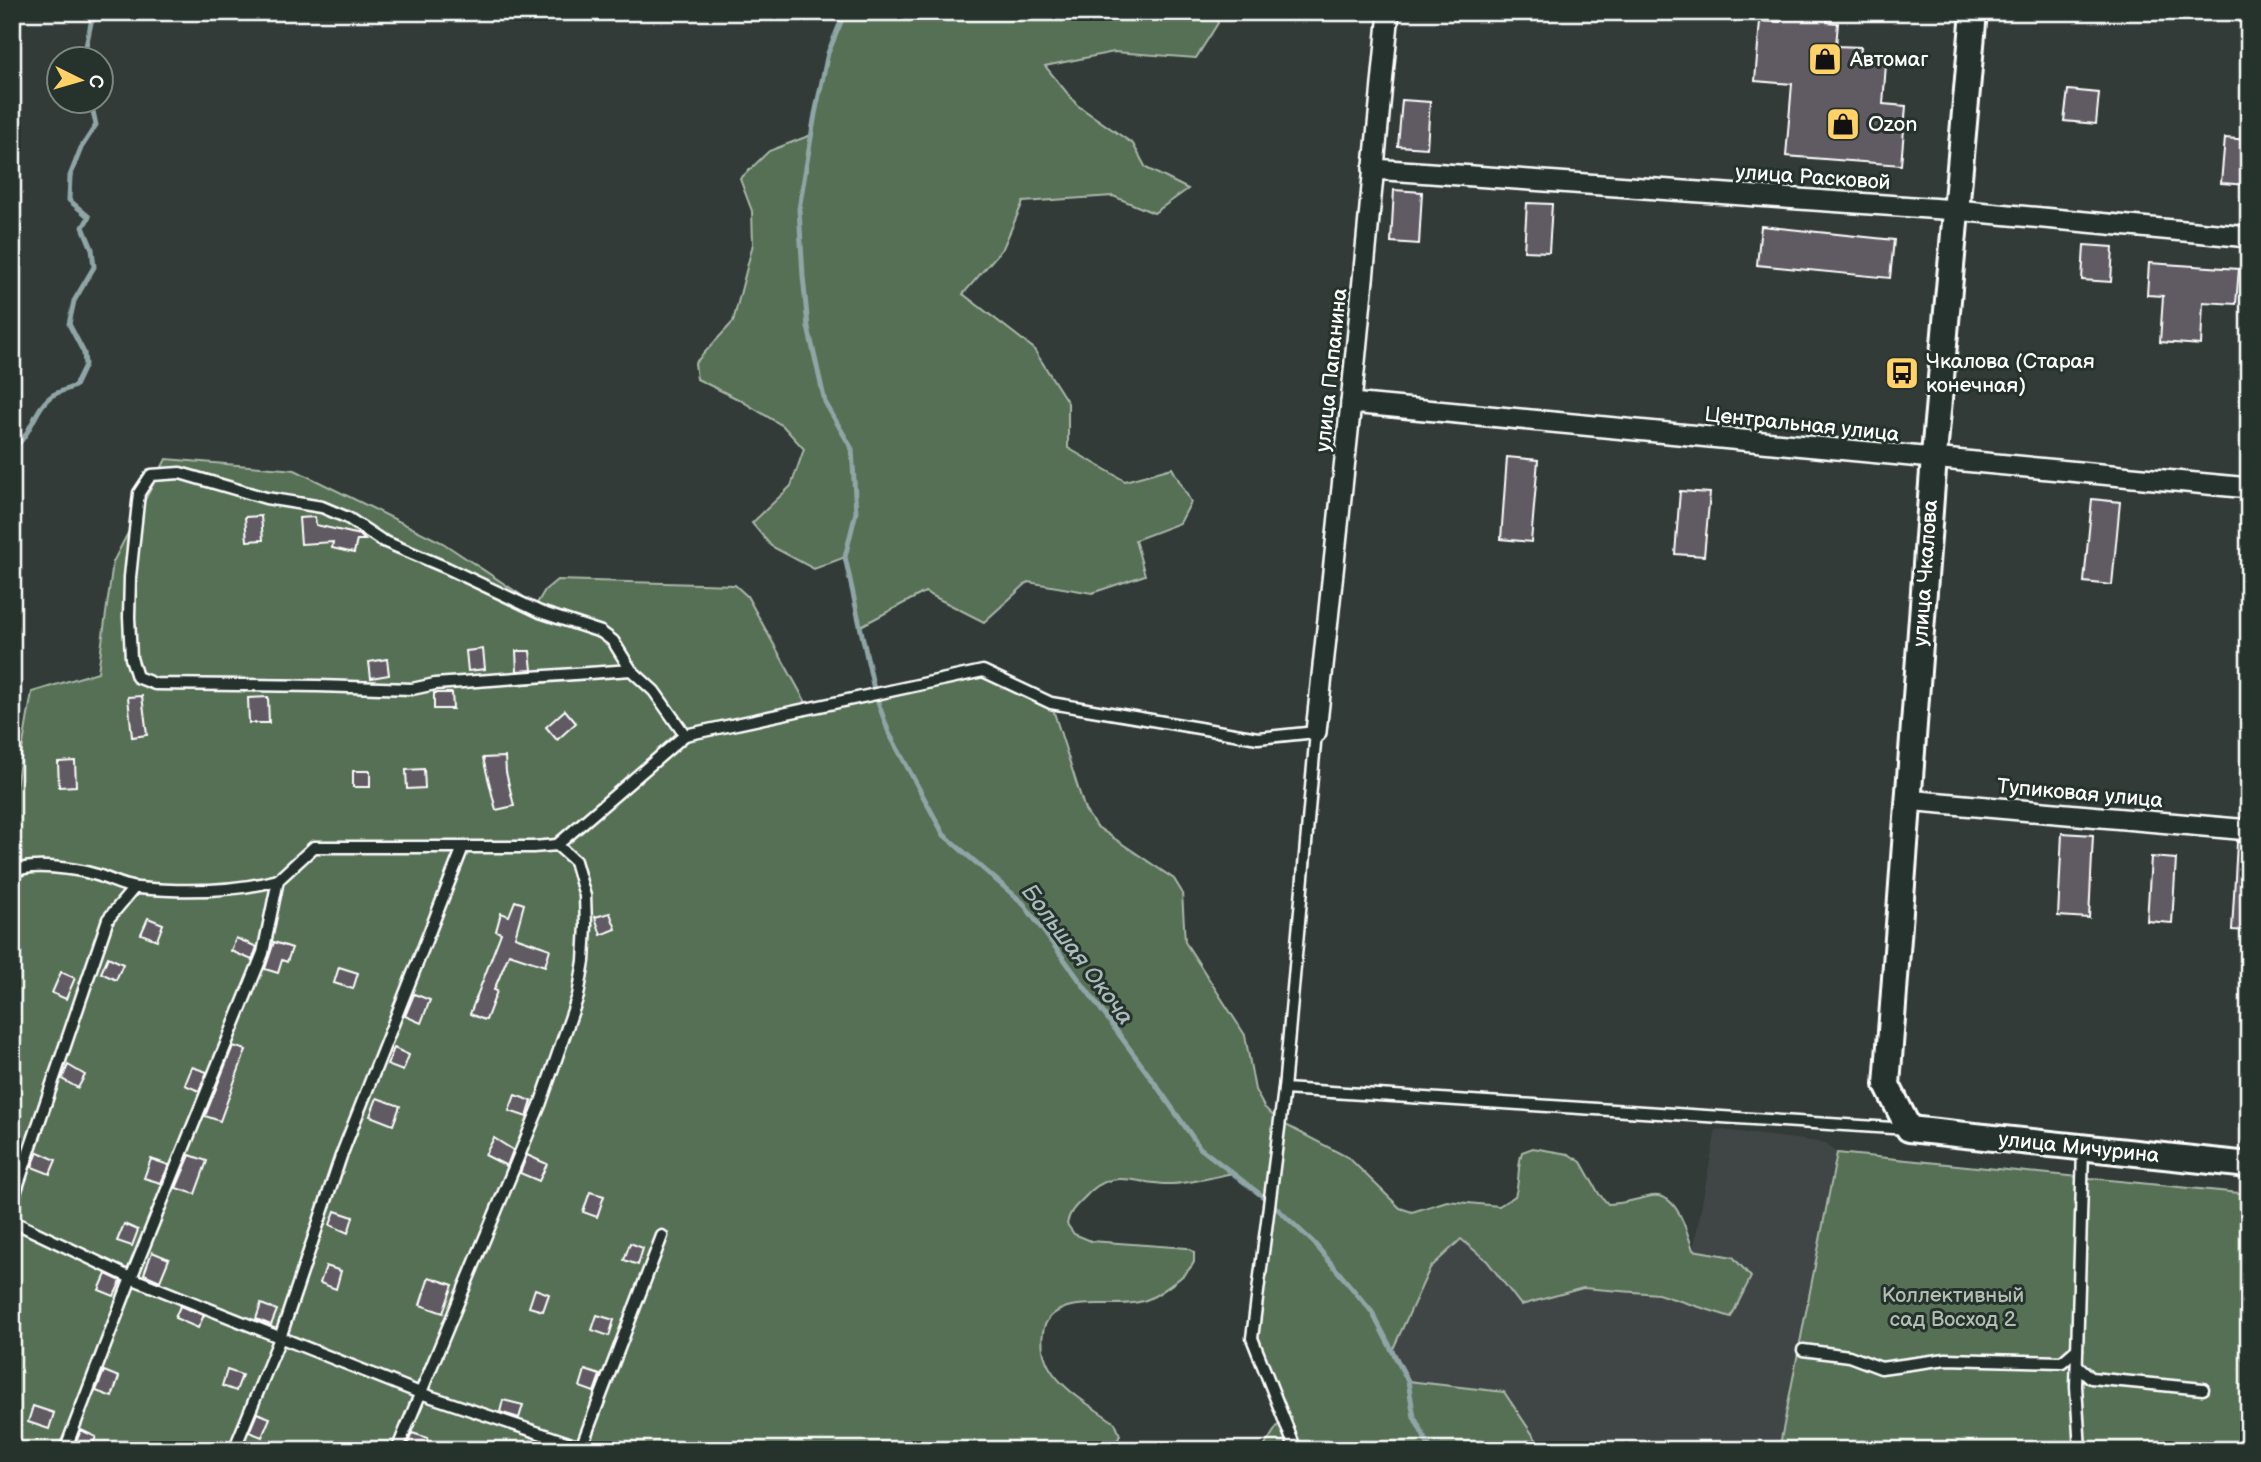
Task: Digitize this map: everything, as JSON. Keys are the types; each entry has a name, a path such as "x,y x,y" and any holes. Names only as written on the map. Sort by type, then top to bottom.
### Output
{"street":[{"name":"улица Папанина","path":"1316,732 1389,12"},
{"name":"улица Чкалова","path":"1909,1129 1887,1085 1934,460 1974,12"},
{"name":"улица Расковой","path":"1373,169 1956,210 2249,237"},
{"name":"Центральная улица","path":"1351,403 2249,488"},
{"name":"Тупиковая улица","path":"1908,800 2249,830"},
{"name":"улица Мичурина","path":"1909,1129 2249,1165"}],"lane":[{"path":"631,670 435,684 412,689 318,685 156,684 136,677 131,658 129,617 130,577 139,493 151,475 180,473 266,498 322,508 348,518 382,540 540,612 601,632 613,641 631,670 654,691 685,735"},
{"path":"12,873 19,868 61,869 93,874 134,888 251,888 278,880 314,847 533,848 557,845 685,735 983,671 1051,703 1258,738 1316,732 1284,1089 1252,1338 1296,1450"},
{"path":"397,1450 540,1105 578,996 584,961 585,896 575,861 557,845"},
{"path":"234,1450 280,1338 341,1156 463,847"},
{"path":"65,1450 131,1278 263,953 278,880"},
{"path":"12,1202 107,919 134,888"},
{"path":"1284,1089 1909,1129"},
{"path":"2080,1450 2077,1349 2083,1147"},
{"path":"12,1221 131,1278 280,1338 420,1393 581,1448 662,1236"},
{"path":"1803,1350 1849,1356 1881,1367 1946,1359 2062,1362 2077,1349"},
{"path":"2077,1365 2091,1378 2203,1390"}],"shaded area":[{"path":"1716,1129 1826,1143 1837,1153 1779,1450 1543,1450 1504,1392 1408,1381 1392,1351 1430,1268 1461,1239 1487,1261 1521,1305 1583,1288 1658,1294 1731,1316 1733,1257 1693,1250"}],"green space":[{"path":"845,12 1215,12 1218,23 1196,58 1114,52 1045,66 1077,105 1133,144 1146,168 1188,189 1154,213 1113,196 1023,202 1003,248 963,294 1033,348 1068,403 1068,448 1125,481 1172,468 1191,502 1180,523 1135,540 1145,575 1092,593 1028,582 984,622 925,592 861,626 845,557 814,569 771,546 752,523 791,486 804,449 783,426 740,400 697,379 695,363 733,322 753,244 752,211 740,179 769,151 811,135 828,53"},
{"path":"166,459 295,470 443,543 536,605 545,590 557,580 735,585 747,596 809,708 983,671 1051,703 1085,810 1096,826 1174,879 1182,892 1185,942 1245,1035 1255,1090 1264,1107 1280,1122 1349,1158 1400,1208 1412,1212 1447,1201 1499,1206 1515,1196 1522,1152 1533,1148 1568,1154 1581,1162 1599,1194 1608,1204 1661,1196 1669,1200 1680,1215 1693,1250 1733,1257 1751,1277 1731,1317 1658,1294 1583,1288 1521,1305 1487,1261 1461,1239 1430,1268 1392,1351 1408,1381 1504,1392 1543,1450 1262,1450 1283,1417 1252,1338 1270,1202 1233,1173 1177,1184 1124,1179 1104,1182 1094,1188 1073,1210 1067,1224 1074,1234 1091,1241 1187,1248 1194,1252 1194,1262 1179,1279 1148,1299 1126,1304 1067,1307 1055,1313 1046,1323 1043,1348 1047,1362 1065,1386 1115,1423 1120,1435 1111,1450 12,1450 12,809 32,692 98,672 113,562"},
{"name":"Коллективный сад Восход 2","path":"1837,1153 2249,1194 2249,1450 1779,1450"}],"building":[{"path":"1781,12 1828,12 1827,22 1838,23 1836,46 1861,47 1860,62 1886,64 1883,104 1906,106 1901,165 1786,156 1792,84 1755,81 1760,21 1780,22"},
{"path":"2068,90 2099,93 2096,124 2064,121"},
{"path":"1402,100 1430,102 1427,148 1398,146"},
{"path":"2225,138 2249,140 2249,185 2221,183"},
{"path":"1394,190 1422,192 1419,244 1391,242"},
{"path":"1527,203 1552,204 1549,252 1524,251"},
{"path":"1761,226 1894,240 1890,278 1757,265"},
{"path":"2084,245 2113,247 2111,282 2082,280"},
{"path":"2149,263 2239,269 2236,304 2203,302 2201,345 2160,342 2163,296 2147,295"},
{"path":"1507,457 1538,460 1531,542 1501,539"},
{"path":"1680,491 1710,493 1704,556 1675,554"},
{"path":"2092,499 2120,502 2112,585 2084,582"},
{"path":"261,516 263,540 247,541 245,517"},
{"path":"315,517 316,525 360,535 365,540 357,540 354,553 332,548 333,542 301,544 299,518"},
{"path":"483,649 485,669 468,671 466,651"},
{"path":"516,651 530,651 532,670 517,671"},
{"path":"387,659 389,675 371,678 369,662"},
{"path":"434,693 452,693 453,709 434,709"},
{"path":"142,696 147,735 132,737 128,697"},
{"path":"268,697 269,723 249,723 248,698"},
{"path":"565,710 576,723 557,740 546,727"},
{"path":"505,757 514,806 496,810 483,758"},
{"path":"75,761 76,786 59,787 58,762"},
{"path":"424,769 425,788 407,789 406,770"},
{"path":"353,771 370,771 370,787 353,787"},
{"path":"2062,833 2093,835 2089,918 2058,916"},
{"path":"2237,842 2249,842 2249,931 2232,930"},
{"path":"2151,857 2176,859 2172,923 2147,921"},
{"path":"515,901 524,904 515,937 550,949 545,966 509,954 494,990 497,991 486,1020 482,1019 470,1014 501,933 496,931 501,913 509,916"},
{"path":"610,913 616,929 601,935 595,917"},
{"path":"148,918 163,924 157,940 141,934"},
{"path":"236,938 257,947 252,960 231,951"},
{"path":"274,942 292,948 287,962 282,960 278,973 265,969"},
{"path":"108,957 123,964 116,980 101,973"},
{"path":"339,967 358,973 353,989 334,983"},
{"path":"61,972 75,978 66,999 52,993"},
{"path":"414,994 430,1000 421,1023 405,1016"},
{"path":"233,1046 246,1050 220,1121 205,1116"},
{"path":"394,1048 409,1055 403,1071 387,1065"},
{"path":"68,1065 85,1075 78,1088 62,1079"},
{"path":"192,1067 207,1072 199,1091 185,1085"},
{"path":"515,1095 532,1101 527,1117 509,1111"},
{"path":"377,1098 400,1106 393,1125 370,1116"},
{"path":"494,1138 513,1150 507,1166 485,1155"},
{"path":"38,1152 56,1160 50,1174 32,1167"},
{"path":"190,1155 207,1161 195,1194 176,1188"},
{"path":"527,1155 547,1164 539,1181 520,1173"},
{"path":"151,1159 169,1165 161,1183 144,1178"},
{"path":"590,1192 604,1196 597,1217 583,1212"},
{"path":"335,1211 353,1217 348,1233 330,1225"},
{"path":"124,1224 138,1230 132,1246 117,1241"},
{"path":"630,1243 643,1248 638,1265 624,1260"},
{"path":"152,1252 169,1259 160,1281 144,1274"},
{"path":"326,1266 341,1271 336,1289 320,1283"},
{"path":"106,1274 121,1281 114,1296 99,1290"},
{"path":"429,1277 453,1285 443,1313 420,1305"},
{"path":"535,1289 549,1294 543,1311 529,1307"},
{"path":"261,1304 277,1310 271,1325 256,1319"},
{"path":"180,1306 204,1315 198,1328 175,1318"},
{"path":"597,1315 614,1320 609,1336 592,1330"},
{"path":"227,1370 242,1375 236,1391 222,1386"},
{"path":"585,1370 600,1375 594,1392 580,1387"},
{"path":"104,1371 119,1377 112,1397 96,1391"},
{"path":"503,1400 523,1405 519,1418 500,1412"},
{"path":"33,1406 54,1413 49,1429 28,1422"},
{"path":"257,1413 270,1418 262,1437 249,1432"},
{"path":"81,1430 96,1437 90,1450 75,1445"},
{"path":"412,1433 428,1438 424,1450 405,1450"}],"waterway":[{"name":"Большая Окоча","path":"86,46 91,23 99,12"},
{"name":"Большая Окоча","path":"845,12 828,53 799,209 803,276 808,327 825,402 852,449 856,512 845,557 875,694 889,733 944,835 1023,903 1200,1148 1270,1202 1314,1243 1372,1312 1408,1381 1414,1417 1431,1450"},
{"name":"Большая Окоча","path":"12,449 24,437 47,400 75,386 85,365 84,353 69,324 74,301 94,267 92,249 83,227 89,217 69,200 70,176 81,148 96,125 94,116"}],"place":[{"name":"Автомаг","path":"1825,59"},
{"name":"Ozon","path":"1843,124"},
{"name":"Чкалова (Старая конечная)","path":"1902,373"}]}
